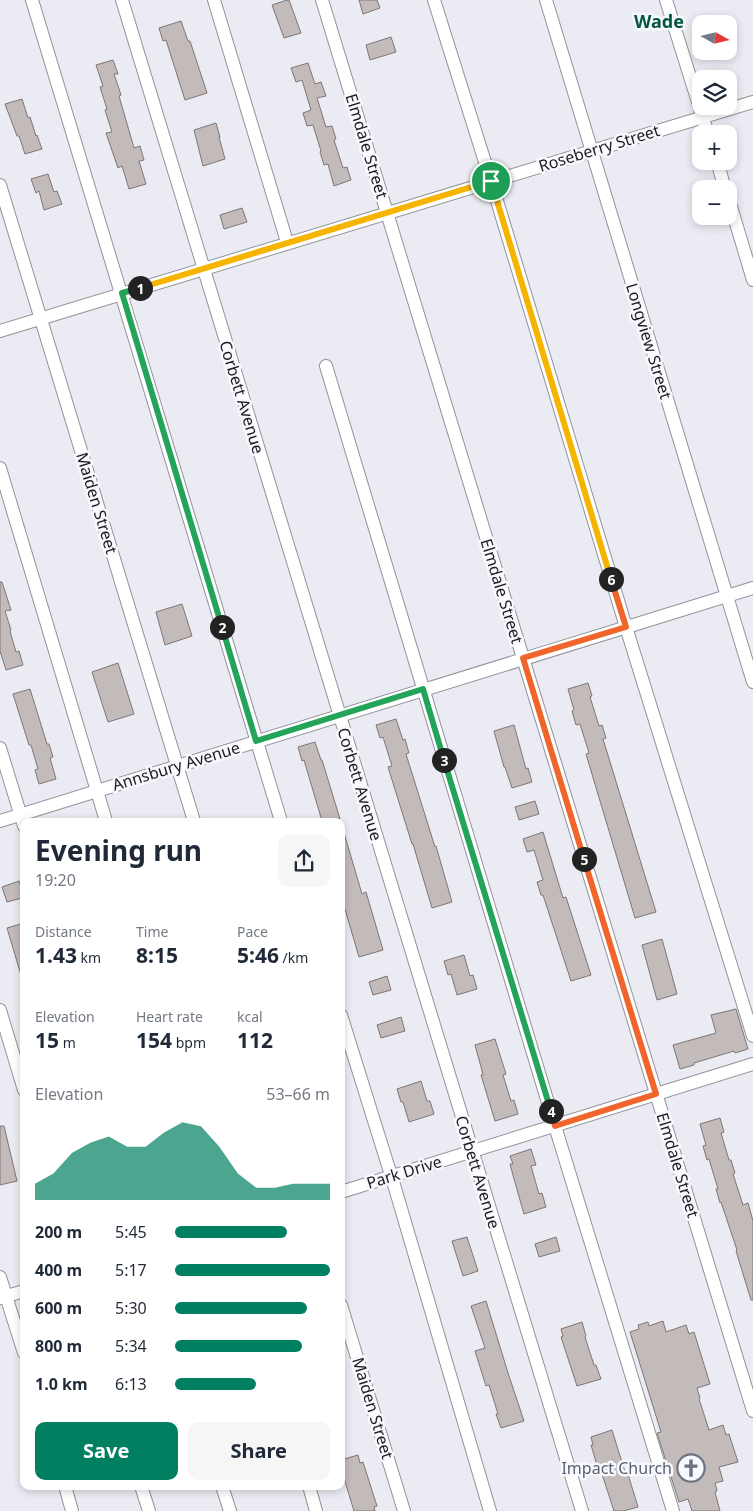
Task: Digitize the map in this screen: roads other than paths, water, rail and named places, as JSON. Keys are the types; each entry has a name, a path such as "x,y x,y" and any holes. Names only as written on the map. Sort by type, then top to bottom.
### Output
{"street":[{"path":"32,0 280,818"},
{"name":"Corbett Avenue","path":"122,0 338,715 582,1511"},
{"path":"214,0 287,242"},
{"name":"Elmdale Street","path":"322,0 753,1412"},
{"path":"434,0 753,1036"},
{"name":"Longview Street","path":"546,0 753,682"},
{"path":"666,0 706,125"},
{"name":"Roseberry Street","path":"0,330 753,102"},
{"name":"Maiden Street","path":"0,185 193,818"},
{"path":"736,225 753,280"},
{"path":"326,366 673,1511"},
{"path":"0,468 105,818"},
{"name":"Annsbury Avenue","path":"27,818 96,790 753,588"},
{"path":"0,748 21,818"},
{"name":"Annsbury Avenue","path":"0,821 20,820"},
{"path":"0,1010 20,1077"},
{"path":"345,1028 490,1511"},
{"name":"Park Drive","path":"345,1191 753,1064"},
{"path":"0,1276 3,1297 20,1342"},
{"path":"3,1297 20,1291"},
{"name":"Maiden Street","path":"345,1318 404,1511"},
{"path":"66,1490 72,1511"},
{"path":"143,1490 149,1511"},
{"path":"223,1490 230,1511"},
{"path":"310,1490 316,1511"}],"place":[{"name":"Impact Church","path":"691,1468"}],"district":[{"name":"Wade","path":"659,21"}]}
